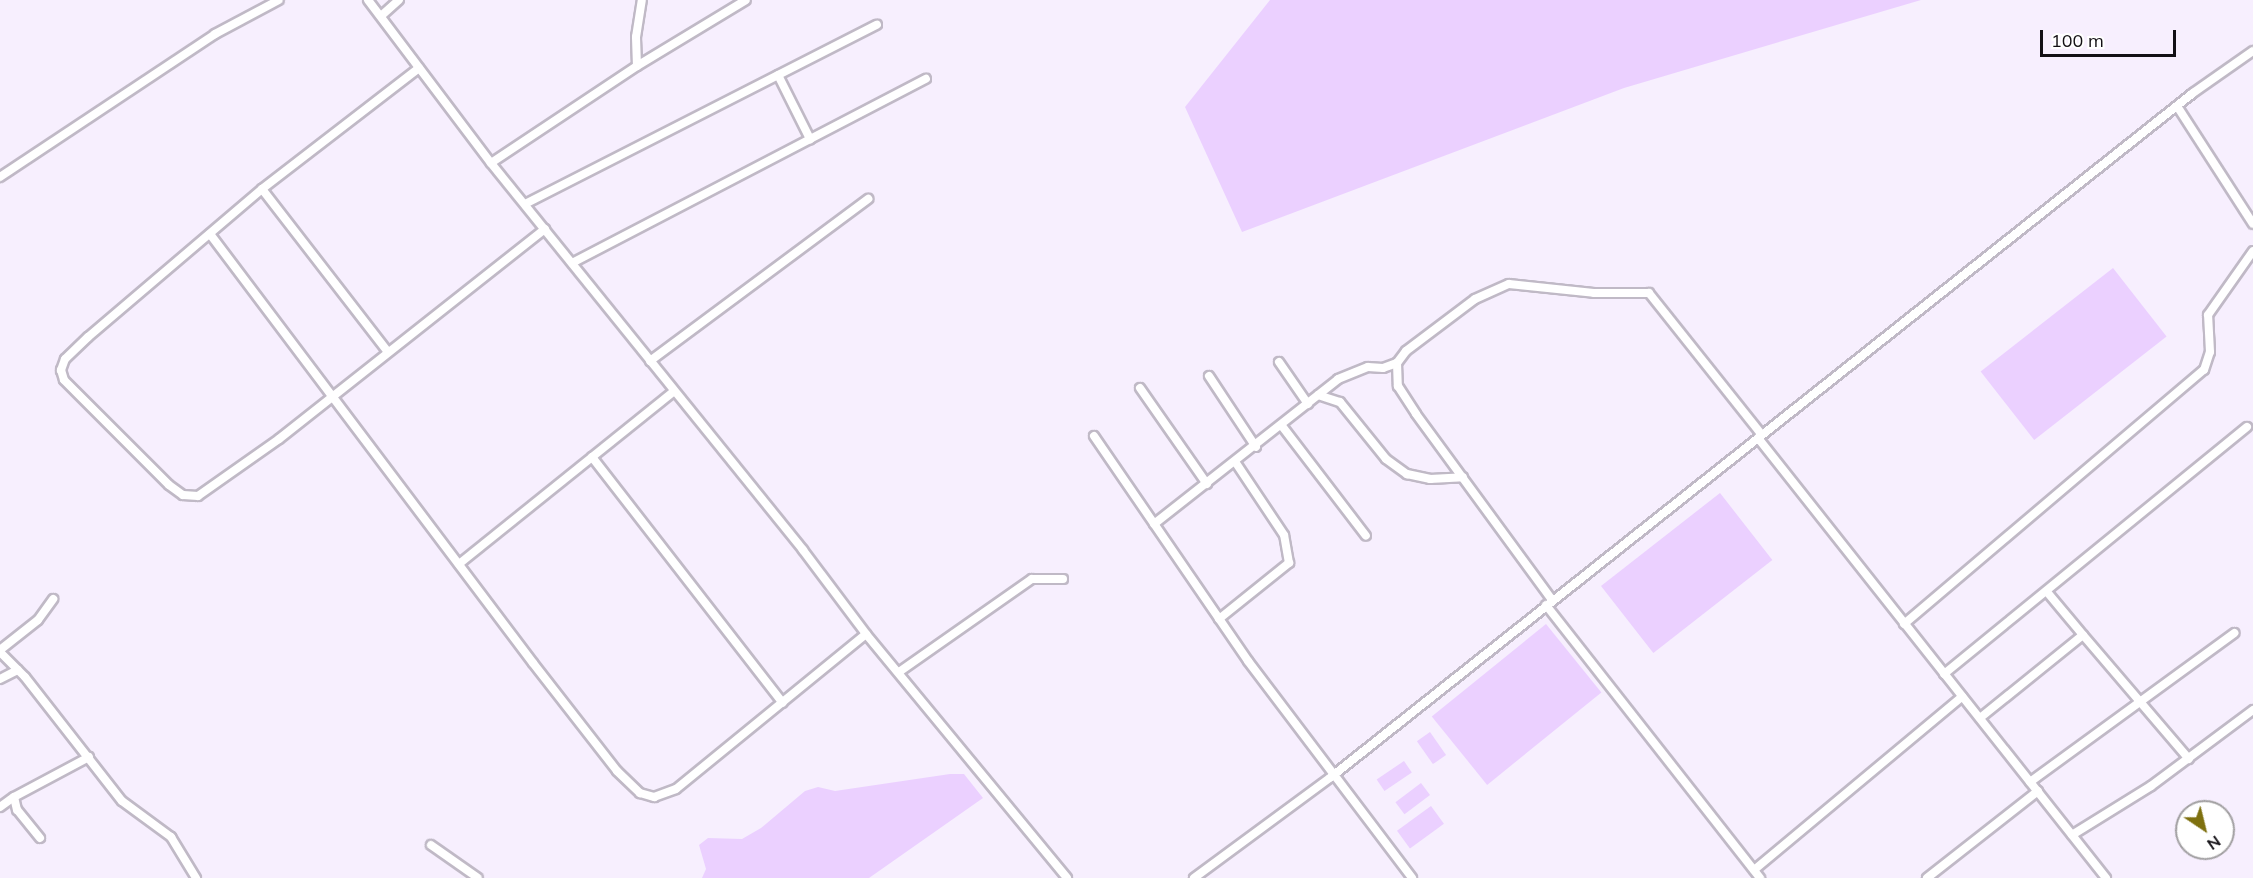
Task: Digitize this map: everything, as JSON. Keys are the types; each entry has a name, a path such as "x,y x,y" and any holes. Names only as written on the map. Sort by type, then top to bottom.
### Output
{"street":[{"path":"0,177 205,40 279,0"},
{"path":"368,0 491,163 866,634 1067,878"},
{"path":"381,16 399,0"},
{"path":"637,66 636,37 642,0"},
{"path":"491,163 637,66 746,0"},
{"path":"525,204 877,25"},
{"path":"1194,878 1332,777 1549,602 2177,106 2253,51"},
{"path":"420,68 262,189 65,359 61,370 64,380 183,495 198,496 215,487 332,397 545,229"},
{"path":"778,75 810,139"},
{"path":"572,263 926,79"},
{"path":"2177,106 2253,224"},
{"path":"262,189 388,352"},
{"path":"650,361 868,199"},
{"path":"210,234 617,771 640,793 654,797 675,789 866,634"},
{"path":"1905,624 2204,370 2210,352 2208,315 2253,251"},
{"path":"1154,524 1236,463 1338,379 1368,367 1383,368 1397,363 1406,351 1496,287 1522,284 1594,293 1643,290 2106,878"},
{"path":"1279,362 1308,404"},
{"path":"1397,363 1398,386 1549,602 1760,878"},
{"path":"1209,376 1256,447"},
{"path":"1140,388 1207,484"},
{"path":"459,564 674,391"},
{"path":"1318,395 1340,402 1386,459 1407,474 1430,479 1463,477"},
{"path":"1282,426 1366,536"},
{"path":"1944,674 2247,427"},
{"path":"1094,436 1219,619 1332,777 1412,878"},
{"path":"591,457 783,703"},
{"path":"1219,619 1289,563 1284,535 1236,463"},
{"path":"899,672 1032,579 1063,579"},
{"path":"2047,592 2188,759"},
{"path":"52,599 38,620 0,651 89,757 122,801 171,837 196,878"},
{"path":"2030,782 2234,633"},
{"path":"1980,718 2083,635"},
{"path":"0,679 18,670"},
{"path":"1754,870 1962,697"},
{"path":"2072,835 2188,759 2253,710"},
{"path":"0,807 14,797 89,757"},
{"path":"1927,878 2038,791"},
{"path":"14,797 17,810 40,838"},
{"path":"431,845 478,878"}],"shaded area":[{"path":"1270,0 1921,0 1624,88 1242,232 1185,107"},
{"path":"2113,268 2167,337 2034,440 1981,371"},
{"path":"1720,493 1772,560 1653,653 1601,586"},
{"path":"1546,624 1601,692 1487,785 1432,717"},
{"path":"1430,732 1446,755 1433,764 1417,741"},
{"path":"1404,761 1412,773 1384,791 1377,779"},
{"path":"950,774 964,774 983,798 869,878 702,878 706,869 699,845 708,838 742,839 761,828 805,791 818,787 835,791"},
{"path":"1421,783 1430,795 1404,814 1395,802"},
{"path":"1431,806 1444,824 1410,848 1397,831"}]}
